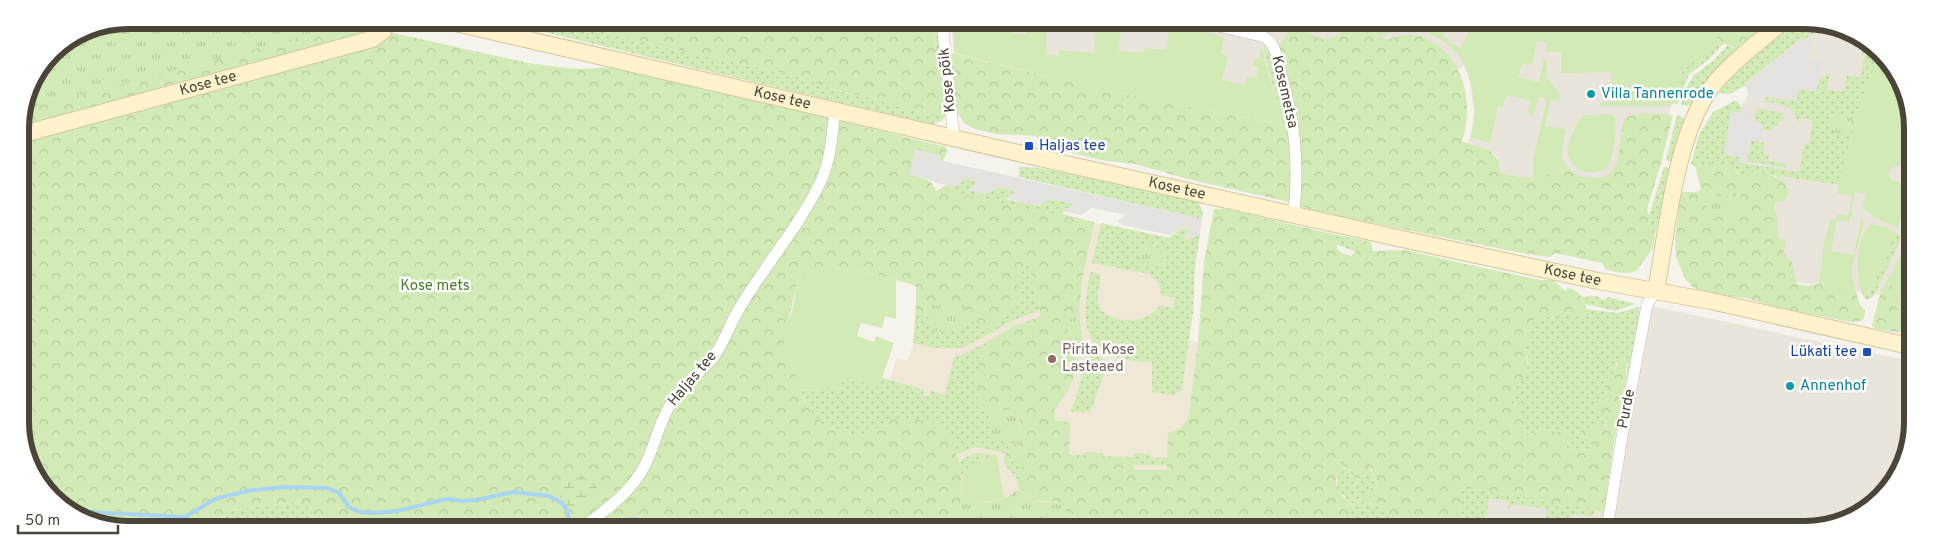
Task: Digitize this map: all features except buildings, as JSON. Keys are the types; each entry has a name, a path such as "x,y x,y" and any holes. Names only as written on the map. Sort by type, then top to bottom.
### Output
{"main road":[{"name":"Kose tee","path":"29,133 372,39 384,29"},
{"name":"Kose tee","path":"481,29 954,139 1598,281 1656,290 1904,345"},
{"path":"1656,290 1675,185 1683,151 1697,112 1718,80 1775,29"}],"street":[{"name":"Kose põik","path":"943,29 954,139"},
{"name":"Kosemetsa","path":"1232,29 1267,38 1272,44 1294,126 1297,188 1294,214"},
{"name":"Haljas tee","path":"591,521 613,505 638,477 646,465 673,399 711,360 722,345 738,310 784,242 821,181 829,158 835,111"},
{"name":"Purde","path":"1608,521 1647,305 1656,290"}],"shaded area":[{"path":"952,29 1300,29 1284,37 1286,72 1299,128 1098,89 954,53"},
{"path":"1300,29 1732,29 1683,71 1638,204 1501,173 1497,157 1489,150 1468,143 1472,132 1474,113 1470,81 1464,66 1458,69 1316,37"},
{"path":"1815,30 1831,32 1855,42 1880,62 1888,73 1899,96 1904,121 1904,307 1899,298 1772,278 1764,270 1781,176 1696,144 1715,112 1740,107 1749,94 1745,85 1800,39"},
{"path":"1800,39 1811,43 1808,59 1823,62 1816,92 1801,89 1798,91 1797,101 1749,94 1745,85"},
{"path":"1731,112 1755,115 1754,121 1763,125 1760,142 1751,140 1747,164 1741,163 1739,157 1724,153"},
{"path":"915,149 940,155 939,160 943,161 1202,219 1200,234 1187,240 1184,235 1192,230 1182,228 1170,235 1122,225 1118,221 1126,215 1092,208 1081,215 1063,211 1074,204 1051,199 1039,206 1005,198 1016,191 1000,187 986,194 967,190 978,182 966,179 953,187 909,174"},
{"name":"Pirita Kose Lasteaed","path":"946,191 1190,243 1180,338 1198,342 1174,521 919,521 882,425 890,380 897,358 907,361 913,346 917,287"},
{"path":"1647,305 1904,360 1904,423 1901,448 1897,460 1888,477 1871,497 1855,508 1837,516 1812,521 1462,521 1461,487 1609,511"}],"green space":[{"name":"Kose mets","path":"121,29 385,29 384,31 533,64 578,69 618,67 946,147 947,152 943,161 939,160 940,155 909,174 929,181 936,191 947,185 953,187 952,192 1094,223 1082,280 1079,313 1069,321 1068,332 1070,341 1078,359 1070,386 1054,410 1055,421 1070,422 1069,455 1085,455 1085,452 1103,453 1103,456 1133,457 1134,470 1167,470 1168,433 1180,429 1188,419 1198,342 1204,262 1214,209 1226,209 1336,235 1337,249 1351,256 1362,240 1371,242 1373,251 1404,250 1540,280 1553,280 1565,291 1569,288 1573,289 1580,294 1586,306 1587,315 1583,316 1566,312 1533,320 1530,335 1523,344 1528,351 1526,381 1520,381 1516,384 1516,394 1509,403 1522,406 1522,432 1530,434 1542,429 1556,432 1567,431 1570,433 1570,437 1564,445 1569,450 1593,449 1593,444 1588,443 1581,434 1580,427 1583,425 1590,429 1596,426 1610,426 1607,416 1594,409 1593,405 1598,401 1606,401 1608,396 1604,390 1605,380 1613,374 1620,359 1627,360 1625,389 1614,443 1604,511 1601,512 1594,509 1461,487 1462,521 1391,521 1386,513 1382,512 1382,508 1368,502 1364,494 1370,488 1378,486 1371,468 1369,466 1366,467 1358,481 1356,481 1352,471 1343,466 1346,455 1342,453 1338,456 1337,490 1347,501 1355,506 1346,520 1348,521 1055,521 1057,502 1034,500 1022,491 1022,460 1004,461 1006,449 1020,441 1019,410 989,410 979,403 974,387 984,344 1012,327 1040,317 1040,301 1033,289 1031,264 1028,261 1024,265 1018,281 1018,298 997,328 981,329 975,319 936,323 916,309 916,287 913,285 876,274 835,267 798,280 788,325 786,355 805,402 817,418 832,428 848,433 867,436 888,420 914,419 939,423 950,431 962,476 961,521 318,521 303,501 231,510 221,521 127,521 102,518 90,514 67,501 49,483 34,454 29,429 29,121 31,108 36,90 53,62 73,45 102,32"},
{"path":"121,29 330,29 31,108 36,90 53,62 73,45 102,32"},
{"path":"531,29 596,29 659,46 791,75 839,91 877,99 931,116 942,115 934,29 939,29 947,113 940,121 930,124"},
{"path":"596,29 934,29 942,116 931,116 877,99 839,91 791,75 659,46"},
{"path":"954,29 1004,29 1013,32 1013,34 1026,34 1026,31 1047,30 1045,55 1059,56 1059,50 1094,53 1096,29 1121,29 1119,51 1143,53 1144,48 1167,49 1169,29 1196,30 1224,37 1221,54 1228,56 1222,80 1244,85 1246,77 1256,78 1258,67 1253,66 1255,58 1260,59 1261,46 1283,125 1098,89 954,53"},
{"path":"1292,29 1298,29 1324,39 1330,39 1343,32 1344,29 1366,29 1365,31 1376,33 1386,40 1405,35 1421,36 1443,49 1459,72 1464,85 1467,113 1462,141 1489,150 1499,161 1499,171 1501,173 1533,179 1569,169 1584,177 1595,178 1605,176 1612,171 1616,163 1626,117 1646,113 1673,115 1647,209 1655,235 1652,250 1636,271 1628,273 1617,272 1605,269 1602,263 1555,253 1550,257 1516,252 1318,212 1285,201 1188,179 1135,164 1101,160 1047,147 1040,143 1036,136 996,134 975,129 964,123 957,112 948,52 1098,89 1298,128 1297,114 1279,48 1280,45 1288,30"},
{"path":"1377,29 1404,29 1380,36 1376,33"},
{"path":"1427,29 1438,29 1444,32 1443,36 1450,40 1449,42 1460,48 1471,29 1714,29 1717,42 1683,71 1672,106 1600,106 1600,102 1612,101 1611,72 1561,73 1561,52 1545,51 1547,43 1537,41 1532,65 1522,63 1518,77 1539,82 1544,59 1547,62 1547,78 1559,93 1560,102 1551,100 1545,126 1565,129 1562,155 1568,169 1533,179 1533,160 1547,99 1540,97 1533,115 1528,114 1531,101 1506,95 1503,107 1498,107 1490,143 1470,137 1474,118 1474,98 1466,69 1451,48 1427,32"},
{"path":"1714,29 1762,29 1739,49 1717,42"},
{"path":"1787,29 1806,29 1809,34 1819,30 1803,40 1802,38 1800,39 1745,84 1745,86 1729,94 1719,93 1731,76"},
{"path":"1717,42 1723,44 1707,61 1689,74 1678,104 1673,103 1683,70"},
{"path":"1263,46 1271,53 1290,126 1283,125"},
{"path":"1727,46 1739,49 1712,75 1690,105 1681,105 1688,84 1694,75 1713,61"},
{"path":"1863,47 1877,59 1858,110 1839,185 1781,176 1780,179 1776,176 1752,172 1745,177 1741,177 1736,170 1705,162 1696,168 1691,164 1699,135 1713,112 1736,100 1740,105 1741,111 1740,113 1731,111 1725,155 1739,157 1741,163 1799,172 1804,144 1809,144 1813,120 1800,118 1799,124 1797,124 1795,113 1791,109 1781,104 1764,102 1765,97 1796,101 1798,91 1801,89 1815,92 1818,80 1829,73 1827,89 1843,92 1847,75 1860,78 1865,55 1862,54"},
{"path":"1877,59 1894,84 1902,108 1904,136 1901,136 1904,140 1904,153 1900,165 1888,172 1891,180 1901,182 1904,205 1898,228 1876,218 1863,208 1865,194 1855,192 1852,208 1853,217 1850,216 1849,222 1837,220 1831,251 1854,255 1861,219 1864,223 1852,266 1852,277 1856,291 1819,284 1824,244 1831,218 1836,219 1837,214 1848,216 1852,196 1837,193 1858,110"},
{"path":"1758,108 1782,113 1784,121 1779,121 1778,126 1772,126 1771,131 1762,130 1763,124 1756,122 1754,119"},
{"path":"1832,113 1853,118 1849,135 1828,131"},
{"path":"1610,114 1615,117 1615,129 1614,148 1608,166 1597,172 1585,172 1574,166 1568,154 1568,146 1580,119 1585,115"},
{"path":"1677,115 1684,120 1671,161 1666,160"},
{"path":"1751,140 1765,143 1763,154 1769,155 1768,161 1787,164 1786,168 1747,161"},
{"path":"1705,162 1732,167 1741,177 1745,177 1752,172 1780,179 1787,187 1789,193 1784,201 1778,201 1774,206 1778,237 1786,241 1783,253 1792,262 1797,284 1807,286 1819,284 1856,291 1860,305 1865,310 1864,319 1857,322 1846,321 1775,307 1746,298 1712,294 1694,288 1686,280 1676,257 1675,241 1681,192 1701,190 1696,168"},
{"path":"1019,167 1041,168 1198,202 1203,212 1202,219 1019,177"},
{"path":"1664,167 1670,169 1655,235 1649,216"},
{"path":"966,179 979,182 968,190 986,194 1000,187 1017,191 1006,199 1038,206 1051,199 1074,204 1063,211 1062,214 1094,223 952,192 953,187"},
{"path":"1733,193 1741,193 1739,215 1707,212 1707,195 1732,197"},
{"path":"1101,223 1169,238 1182,228 1192,230 1187,240 1200,234 1195,268 1193,313 1182,389 1174,395 1152,392 1152,362 1112,356 1099,349 1091,339 1087,327 1086,312 1090,272 1101,274 1098,302 1101,310 1116,319 1136,320 1154,313 1159,306 1173,308 1175,298 1161,295 1159,284 1150,274 1092,263"},
{"path":"1872,224 1896,233 1868,293 1861,292 1859,285 1858,256 1862,237 1866,229"},
{"path":"1896,233 1901,238 1874,296 1866,300 1861,292 1869,293"},
{"path":"1336,235 1362,240 1356,252 1336,244"},
{"path":"1141,245 1167,250 1164,266 1138,262"},
{"path":"1904,247 1904,317 1896,315 1899,298 1895,297 1890,279"},
{"path":"1028,261 1031,264 1033,289 1040,301 1040,309 1010,322 963,348 934,348 913,343 916,309 936,323 975,319 997,328 1018,298 1018,281 1024,265"},
{"path":"835,267 876,274 896,280 896,319 885,316 882,328 861,323 857,336 874,342 876,336 894,343 879,387 844,377 840,389 831,387 801,391 795,373 785,354 783,335 792,312 798,280 809,269"},
{"path":"1892,275 1890,279 1899,298 1896,315 1904,317 1904,333 1877,329 1872,326 1879,298 1888,276"},
{"path":"1597,296 1603,300 1609,297 1635,304 1616,311 1585,304 1581,297"},
{"path":"930,305 965,305 964,332 930,331"},
{"path":"1639,307 1640,315 1625,389 1628,363 1617,363 1613,374 1605,380 1604,390 1608,396 1598,412 1607,416 1611,427 1605,425 1589,429 1583,425 1581,434 1593,444 1593,449 1570,450 1564,445 1567,431 1556,432 1542,429 1530,434 1522,432 1523,426 1516,404 1509,403 1516,394 1516,384 1523,381 1527,371 1528,357 1523,344 1530,335 1533,320 1566,312 1583,316 1587,311 1586,309 1617,313"},
{"path":"1079,313 1083,346 1078,359 1070,341 1068,326 1069,321"},
{"path":"984,344 979,403 989,410 989,441 1020,441 1006,449 1005,453 975,447 955,455 950,431 888,420 867,436 834,429 818,420 806,403 801,391 831,387 840,389 844,377 882,380 883,378 924,390 923,395 929,397 931,391 945,395 954,357"},
{"path":"1088,350 1109,363 1118,365 1118,371 1105,371 1090,412 1070,412 1076,398"},
{"path":"989,410 1019,410 1020,441 989,441"},
{"path":"976,453 997,455 997,457 972,464 962,476 958,463"},
{"path":"1133,453 1150,454 1151,458 1168,458 1168,465 1133,465"},
{"path":"1342,453 1346,455 1345,468 1353,471 1356,481 1358,481 1366,467 1369,466 1378,486 1370,488 1367,497 1370,504 1380,506 1396,521 1346,520 1354,504 1347,501 1337,490 1338,456"},
{"path":"997,457 1004,499 978,503 961,503 962,483 966,470 976,462"},
{"path":"1022,460 1022,491 1019,490 1016,478 1004,464 1004,461"},
{"path":"571,473 591,481 599,491 595,498 567,510 558,501 563,487 562,481"},
{"path":"1461,487 1594,509 1593,517 1572,514 1571,521 1545,521 1547,509 1512,504 1511,508 1508,508 1509,501 1489,498 1485,521 1462,521"},
{"path":"1016,490 1039,502 1057,503 1067,511 1066,521 961,521 961,503 998,501 1011,495"},
{"path":"304,501 319,521 221,521 231,510"}],"waterway":[{"path":"74,506 88,512 185,517 215,499 247,491 283,487 328,488 339,493 349,507 359,512 372,513 397,511 447,499 461,501 476,500 514,492 549,496 562,503 567,510 569,521"},
{"path":"622,521 633,519 644,521"}],"place":[{"name":"Villa Tannenrode","path":"1591,94"},
{"name":"Haljas tee","path":"1029,146"},
{"name":"Lükati tee","path":"1867,352"},
{"name":"Pirita Kose Lasteaed","path":"1052,359"},
{"name":"Annenhof","path":"1790,386"}]}
